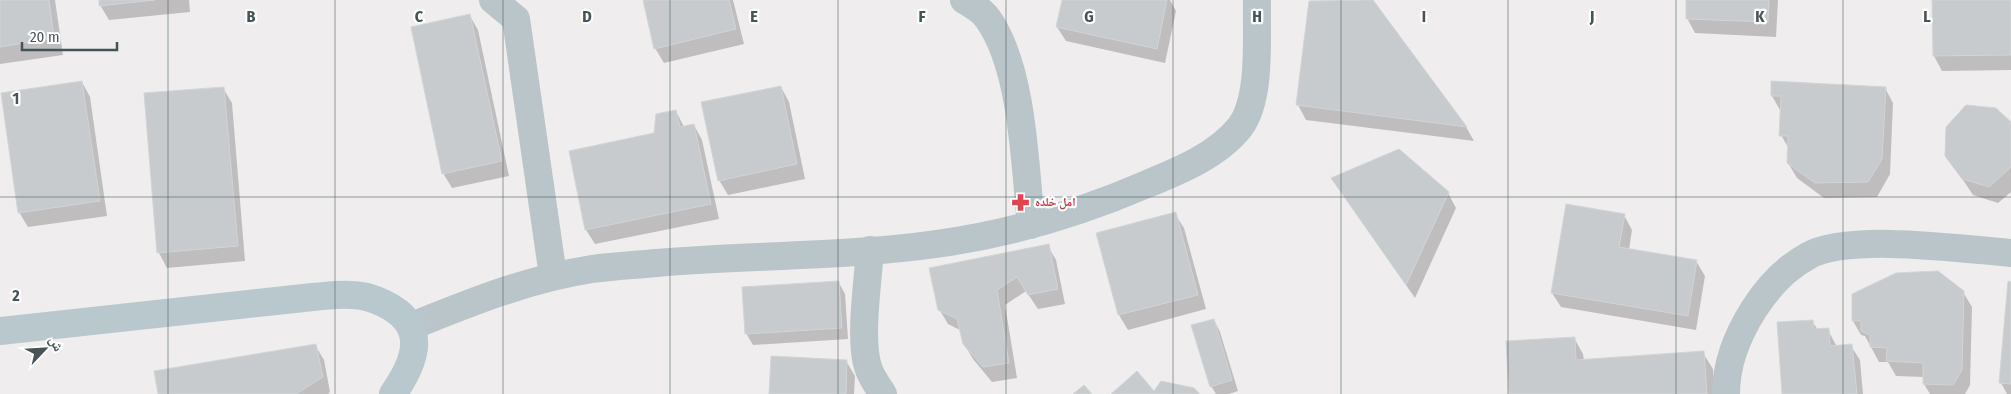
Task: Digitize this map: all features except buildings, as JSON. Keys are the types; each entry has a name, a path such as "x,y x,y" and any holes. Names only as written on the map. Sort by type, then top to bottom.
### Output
{"street":[{"path":"493,0 516,19 553,276"},
{"path":"964,0 987,17 1007,54 1013,78 1022,135 1031,225"},
{"path":"412,326 519,285 594,268 937,244 1031,225 1117,198 1182,168 1224,144 1240,126 1250,111 1254,87 1257,0"},
{"path":"1726,394 1726,382 1734,350 1749,318 1765,292 1788,270 1809,255 1839,246 1896,244 2011,254"},
{"path":"870,250 864,347 867,366 883,394"},
{"path":"0,331 313,297 353,295 374,299 392,308 412,326 415,342 412,359 404,379 393,394"}],"place":[{"name":"امل خلده","path":"1021,202"}]}
